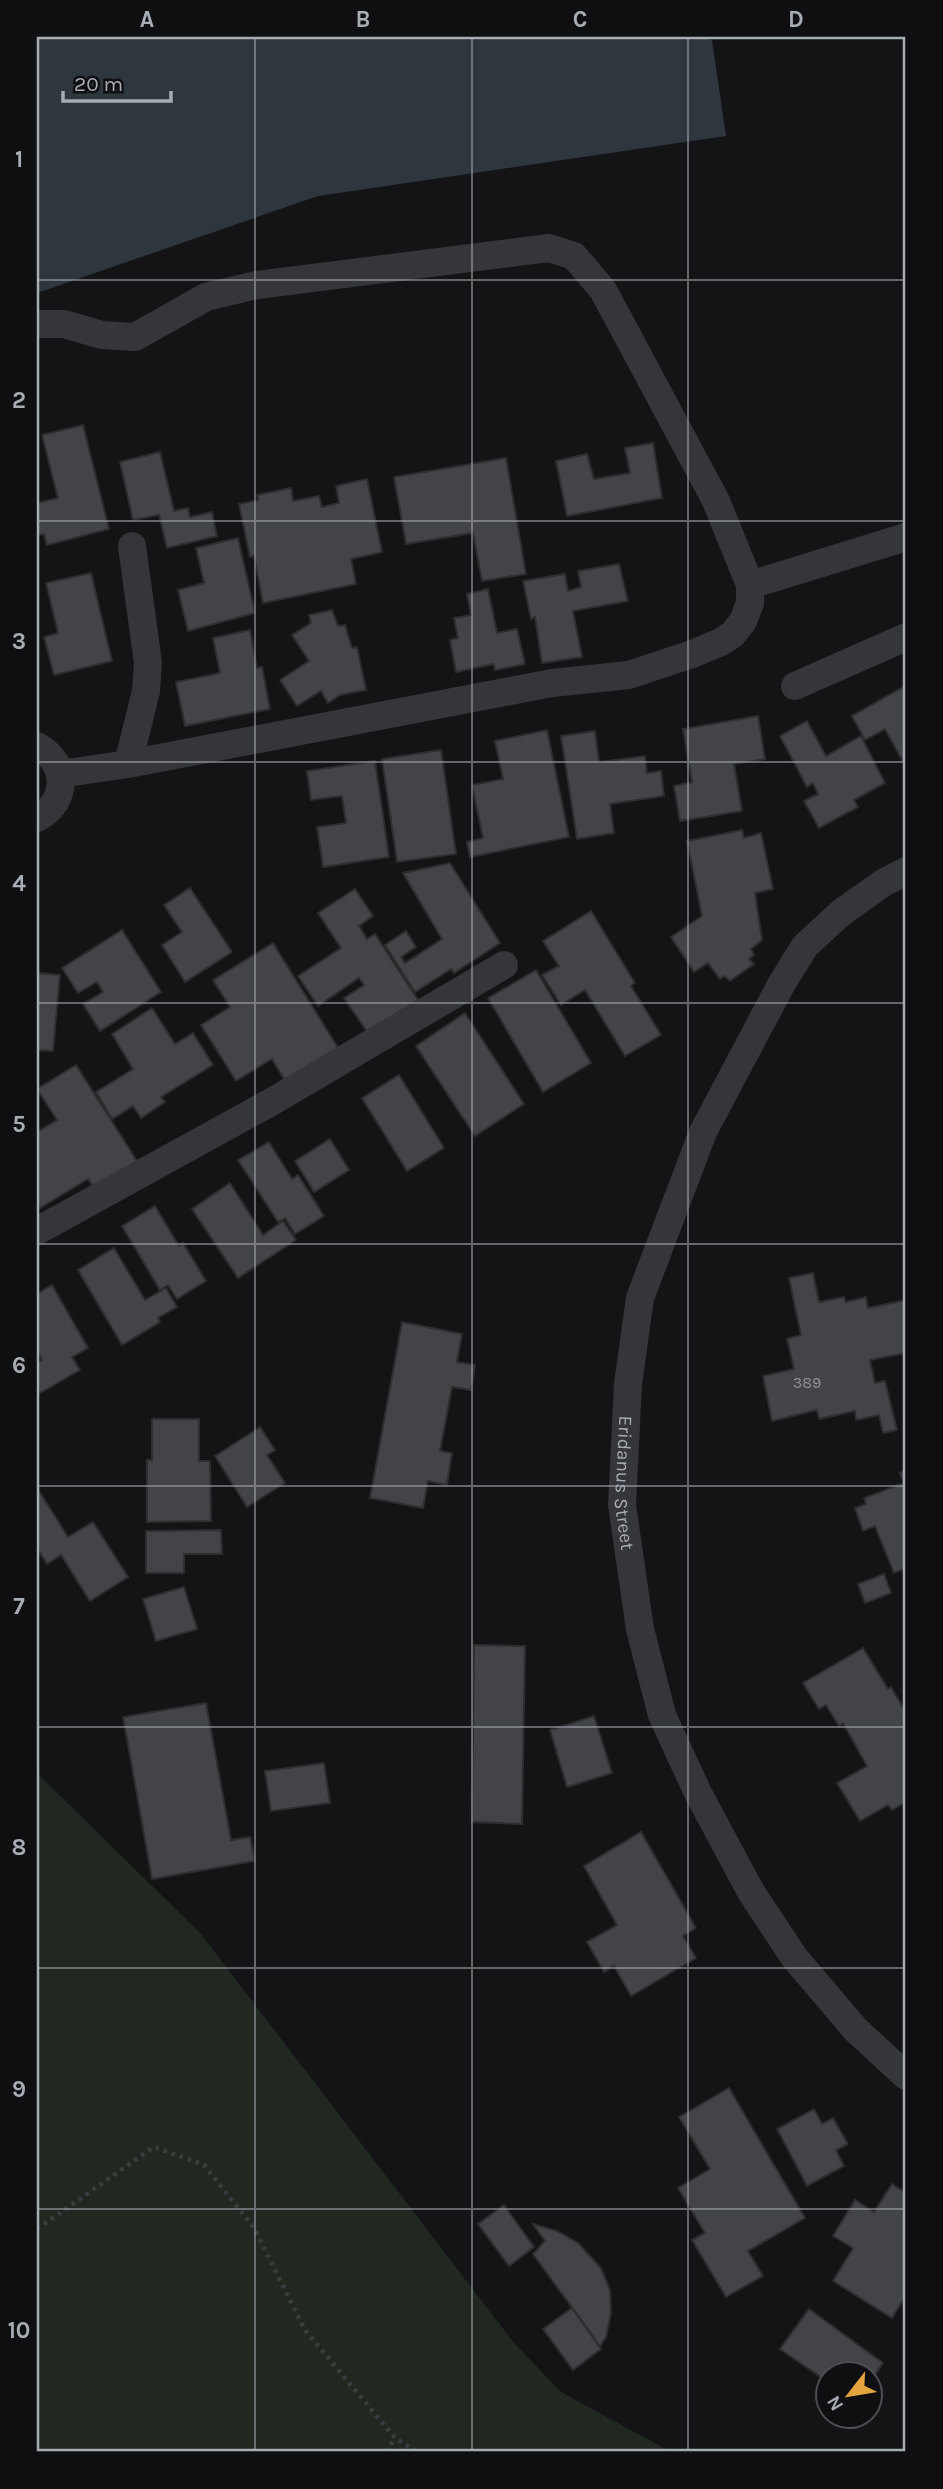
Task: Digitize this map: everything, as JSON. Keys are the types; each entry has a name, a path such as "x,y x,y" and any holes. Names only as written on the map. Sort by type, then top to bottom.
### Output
{"street":[{"path":"37,324 64,324 102,335 135,337 206,297 257,285 549,248 574,256 603,290 716,501 750,585 750,603 743,621 733,634 692,654 629,675 552,683 128,764 60,774"},
{"path":"750,585 906,537"},
{"path":"128,764 146,691 148,663 132,546"},
{"path":"795,686 906,637"},
{"path":"37,746 47,751 56,762 61,787 50,810 37,818"},
{"name":"Eridanus Street","path":"895,877 842,912 805,946 782,983 703,1132 640,1298 628,1384 622,1505 640,1629 662,1715 698,1793 751,1892 794,1957 856,2030 906,2076"},
{"path":"37,1231 273,1101 504,965"}],"path":[{"path":"37,2230 154,2147 204,2165 254,2228 305,2330 396,2438 417,2452"},
{"path":"386,2452 396,2438"}],"shaded area":[{"path":"37,37 694,37 712,40 726,136 318,196 37,293"},
{"path":"37,1773 200,1933 514,2343 561,2392 671,2452 37,2452"}],"building":[{"path":"83,425 109,529 47,545 44,534 37,535 37,503 58,498 42,435"},
{"path":"653,443 662,498 567,516 556,461 587,454 594,479 630,473 625,448"},
{"path":"160,452 174,511 188,508 190,517 212,512 217,536 167,548 159,515 133,520 120,462"},
{"path":"506,458 526,574 482,581 473,533 406,544 394,477"},
{"path":"367,479 382,552 351,559 356,584 263,603 254,556 250,557 239,504 258,500 257,495 291,488 293,501 319,496 322,507 339,503 336,486"},
{"path":"238,538 255,613 188,631 178,590 204,583 196,548"},
{"path":"619,564 628,601 573,611 582,657 542,663 535,617 531,619 523,581 565,574 568,591 581,587 578,571"},
{"path":"91,573 112,661 54,675 44,637 58,633 46,583"},
{"path":"488,589 497,633 517,629 525,664 495,670 494,664 456,672 450,640 458,638 454,618 471,615 467,594"},
{"path":"332,610 338,626 345,625 352,648 357,647 366,690 340,695 328,703 321,691 297,706 280,680 309,661 292,635 311,623 309,615"},
{"path":"250,630 257,668 262,667 270,709 185,726 176,682 220,673 213,638"},
{"path":"905,686 906,767 885,729 865,740 852,716"},
{"path":"758,716 765,759 734,764 742,811 680,821 674,786 692,782 683,729"},
{"path":"807,721 826,756 861,736 885,783 854,800 858,807 819,828 804,801 818,794 813,783 807,787 780,736"},
{"path":"547,730 569,837 470,857 467,842 483,838 472,785 503,779 495,741"},
{"path":"595,731 599,762 645,756 647,773 661,771 664,796 610,804 614,833 577,839 561,736"},
{"path":"441,750 456,854 397,862 382,759"},
{"path":"375,761 389,857 323,867 317,827 346,823 342,796 311,800 307,771"},
{"path":"742,830 744,838 761,833 773,889 755,893 762,940 751,949 754,955 749,959 754,964 730,981 724,976 720,979 708,963 694,972 671,937 702,916 687,841"},
{"path":"450,863 500,943 454,973 451,969 415,992 385,945 406,931 416,947 401,957 405,963 442,939 403,873"},
{"path":"190,888 232,952 185,982 162,945 182,932 164,905"},
{"path":"355,889 373,916 359,926 367,939 375,934 418,1000 368,1033 344,998 364,985 359,978 318,1006 298,976 341,948 318,913"},
{"path":"591,911 635,983 631,986 661,1035 625,1056 585,990 561,1005 542,975 559,966 543,941"},
{"path":"122,930 161,992 100,1031 83,1004 103,992 97,982 78,993 62,968"},
{"path":"273,943 340,1051 287,1084 272,1059 236,1081 201,1025 230,1007 213,980"},
{"path":"536,970 591,1063 543,1092 488,998"},
{"path":"37,973 60,975 53,1051 37,1050"},
{"path":"152,1008 175,1044 193,1033 213,1065 161,1097 165,1102 141,1118 133,1106 112,1119 96,1092 133,1069 112,1034"},
{"path":"465,1013 524,1104 475,1136 416,1046"},
{"path":"76,1065 137,1161 94,1188 88,1179 40,1208 37,1202 37,1132 57,1120 37,1089"},
{"path":"399,1075 444,1148 407,1171 362,1098"},
{"path":"330,1139 349,1170 314,1192 295,1161"},
{"path":"269,1142 292,1179 298,1175 324,1216 295,1234 285,1218 278,1222 238,1160"},
{"path":"230,1183 263,1235 283,1221 296,1240 238,1278 192,1209"},
{"path":"155,1206 179,1246 183,1243 206,1281 177,1299 168,1285 160,1290 122,1226"},
{"path":"114,1248 145,1300 166,1288 177,1307 158,1318 160,1322 122,1345 78,1270"},
{"path":"813,1273 819,1302 844,1297 846,1302 866,1297 868,1308 906,1300 906,1353 870,1360 875,1383 885,1381 897,1430 883,1433 879,1415 856,1420 855,1411 819,1419 817,1410 772,1421 763,1376 794,1369 787,1339 801,1335 789,1278"},
{"path":"52,1285 88,1348 72,1357 80,1370 40,1393 37,1388 37,1363 42,1360 37,1350 37,1294"},
{"path":"402,1322 462,1334 457,1362 475,1365 471,1390 452,1387 440,1451 452,1453 447,1485 428,1481 423,1508 370,1498"},
{"path":"152,1419 199,1419 199,1461 210,1461 211,1521 147,1522 147,1460 152,1460"},
{"path":"260,1427 275,1450 267,1455 285,1483 247,1507 215,1456"},
{"path":"906,1470 906,1568 894,1573 875,1526 863,1531 855,1508 866,1504 864,1498 904,1483 900,1473"},
{"path":"37,1488 68,1537 93,1522 128,1577 90,1601 61,1555 47,1564 37,1548"},
{"path":"221,1530 222,1554 184,1554 184,1573 146,1573 146,1531"},
{"path":"884,1574 891,1593 865,1603 858,1584"},
{"path":"184,1587 197,1629 156,1641 143,1599"},
{"path":"474,1645 525,1646 522,1824 472,1822"},
{"path":"863,1648 906,1713 906,1802 892,1810 888,1805 860,1821 837,1783 867,1766 843,1723 839,1726 826,1705 819,1709 803,1683"},
{"path":"206,1703 231,1840 250,1837 255,1861 152,1879 123,1717"},
{"path":"594,1716 612,1773 567,1787 550,1730"},
{"path":"324,1763 330,1803 271,1811 265,1771"},
{"path":"641,1832 696,1928 683,1936 696,1958 631,1996 614,1966 604,1972 587,1942 617,1925 584,1866"},
{"path":"729,2088 805,2218 748,2251 763,2276 726,2297 692,2240 705,2233 678,2188 710,2169 679,2117"},
{"path":"814,2109 822,2124 833,2118 848,2144 836,2150 844,2166 807,2186 777,2129"},
{"path":"892,2184 906,2193 906,2295 892,2318 833,2281 853,2248 833,2236 855,2200 874,2212"},
{"path":"504,2205 534,2247 509,2266 478,2224"},
{"path":"533,2224 557,2231 578,2243 601,2268 610,2290 611,2313 606,2337 600,2346 533,2254 545,2241"},
{"path":"572,2308 601,2349 573,2370 543,2329"},
{"path":"809,2309 879,2360 814,2360 814,2372 780,2349"}]}
